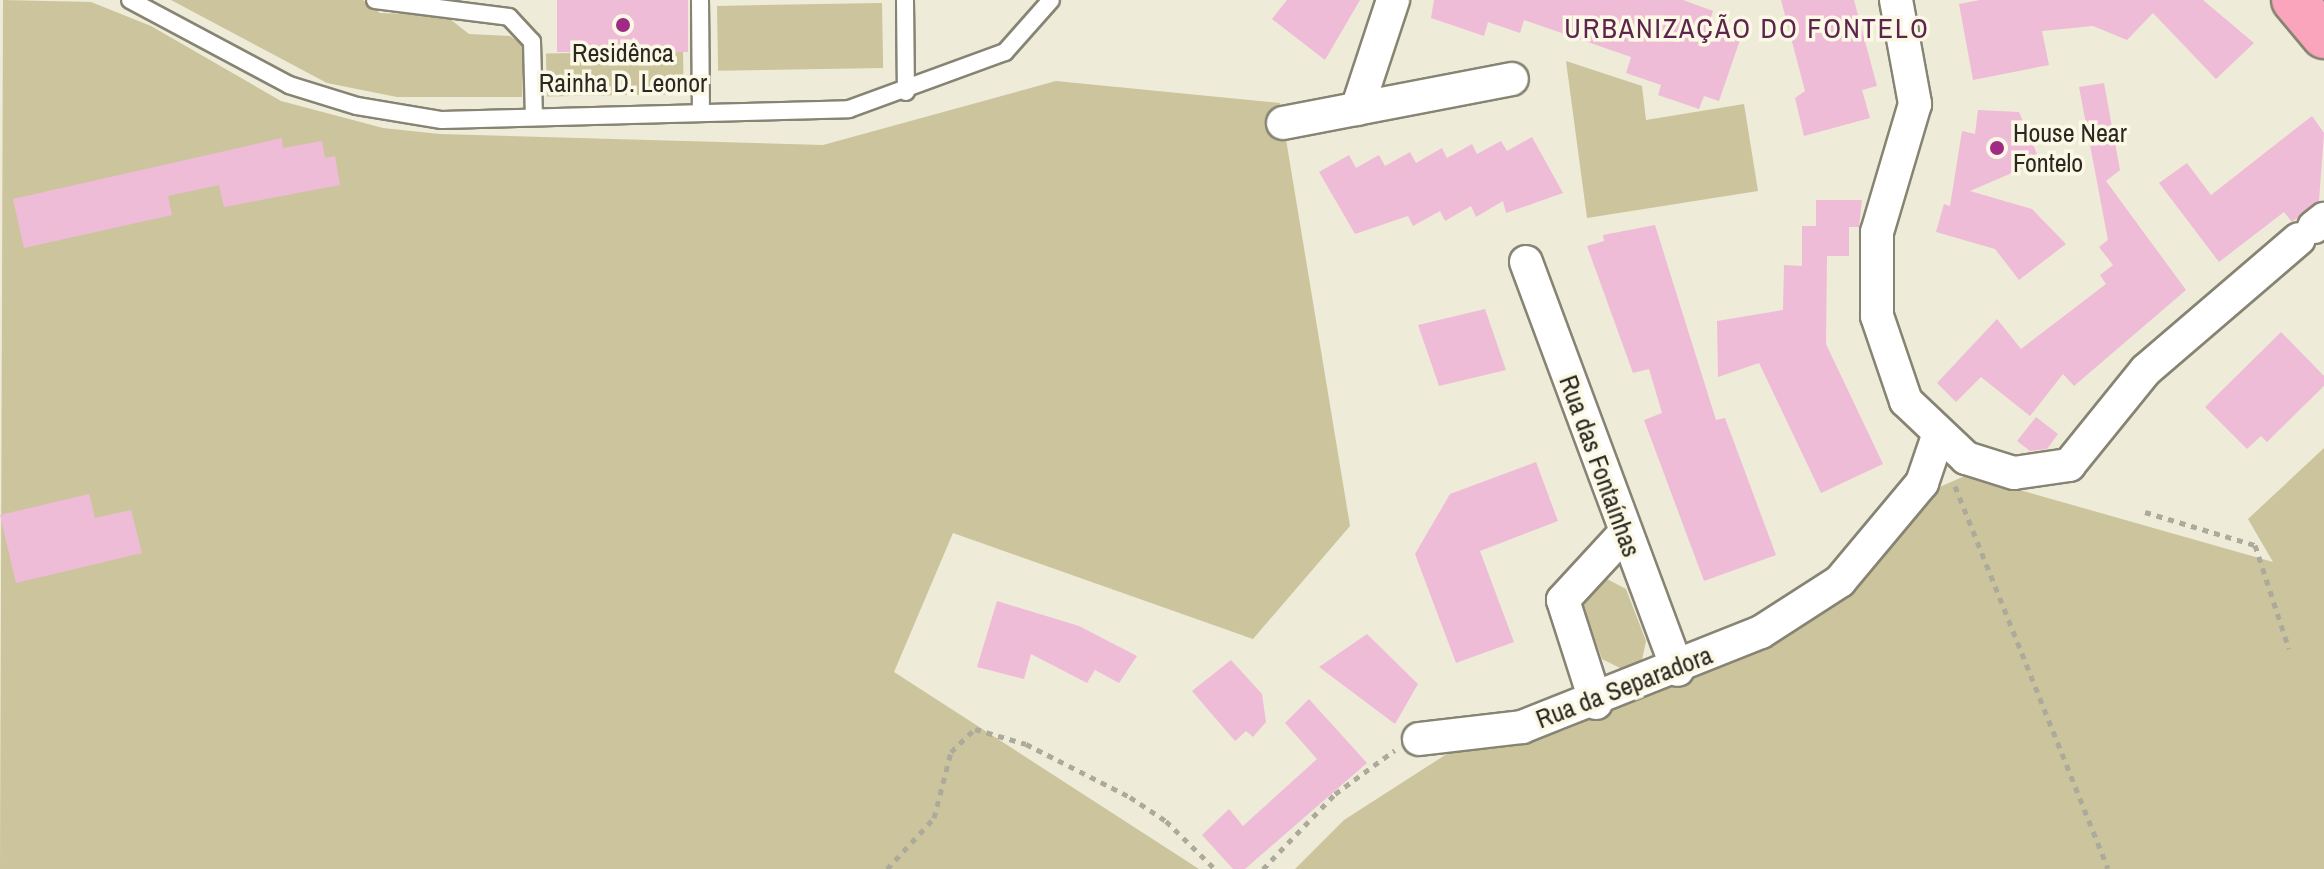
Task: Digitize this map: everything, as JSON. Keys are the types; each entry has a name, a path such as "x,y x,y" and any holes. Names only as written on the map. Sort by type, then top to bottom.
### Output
{"main road":[{"path":"2294,0 2324,36"}],"street":[{"path":"1357,109 1393,0"},
{"path":"1896,0 1915,104 1884,195 1872,271 1886,359 1906,401 1938,436 1985,466 2057,472 2078,456 2146,370 2312,228"},
{"path":"1283,123 1512,79"},
{"name":"Rua das Fontaínhas","path":"1526,262 1624,534 1678,670"},
{"name":"Rua da Separadora","path":"1419,739 1522,727 1596,703 1761,632 1840,581 1922,483 1938,436"},
{"path":"1596,703 1563,600 1624,534"}],"lane":[{"path":"130,0 289,85 357,106 442,120 849,109 906,92 1005,52 1051,0"},
{"path":"375,0 509,17 532,42 534,117"},
{"path":"700,0 701,113"},
{"path":"905,0 906,92"}],"path":[{"path":"1938,436 2108,869"},
{"path":"2145,512 2255,545 2289,649"},
{"path":"887,869 934,818 951,752 975,729 1026,744 1130,797 1215,869"},
{"path":"1263,869 1377,758 1419,739"}],"shaded area":[{"path":"3,0 91,2 151,26 281,101 383,128 440,134 823,145 1056,81 1280,103 1350,526 1253,639 953,533 894,672 1199,869 0,869"},
{"path":"171,0 363,0 380,13 445,15 469,34 510,36 525,46 522,97 397,97 327,83"},
{"path":"882,3 883,68 718,71 717,6"},
{"path":"683,51 684,94 547,96 546,53"},
{"path":"1566,61 1642,86 1646,120 1744,104 1758,191 1587,218"},
{"path":"2324,448 2324,869 1295,869 1344,820 1456,748 1563,731 1763,644 1856,588 1935,489 1967,475 2273,562 2248,519"},
{"path":"1607,579 1626,589 1646,641 1642,660 1624,670 1602,659 1583,606 1593,583"}],"building":[{"name":"Residênca Rainha D. Leonor","path":"557,0 688,0 688,52 557,52"},
{"path":"1287,0 1360,0 1325,60 1272,19"},
{"path":"1434,0 1683,0 1713,11 1707,29 1740,40 1719,101 1704,96 1699,109 1658,95 1661,85 1626,73 1631,57 1524,20 1520,33 1488,22 1484,36 1431,18"},
{"path":"1781,0 1854,0 1877,86 1862,90 1870,118 1804,136 1795,98 1805,91"},
{"path":"1980,0 2203,0 2254,43 2216,79 2153,13 2127,40 2093,26 2042,31 2049,65 1973,80 1959,4"},
{"path":"2104,83 2120,170 2106,181 2186,290 2074,386 2063,374 2030,416 1981,377 1956,402 1937,383 1997,319 2021,349 2106,284 2100,275 2113,265 2099,247 2108,240 2079,87"},
{"path":"1978,110 2019,112 2040,161 1970,191 2032,209 2066,244 2019,280 1995,249 1936,232 1944,204 1950,206 1962,131 1975,134"},
{"path":"2312,116 2324,133 2319,201 2292,222 2284,212 2219,262 2159,183 2187,163 2211,195"},
{"path":"1532,137 1563,193 1506,213 1503,201 1476,217 1471,206 1445,221 1440,211 1413,226 1408,216 1355,234 1319,172 1349,155 1356,168 1379,155 1385,166 1410,152 1416,163 1442,148 1447,158 1472,144 1477,154 1501,141 1507,151"},
{"path":"282,138 283,148 322,141 325,158 335,156 340,185 224,207 219,185 168,196 172,215 24,248 13,199"},
{"path":"1816,200 1862,200 1859,227 1849,227 1849,256 1827,256 1826,344 1883,464 1821,493 1759,363 1718,377 1717,321 1783,310 1784,265 1802,266 1802,226 1816,226"},
{"path":"1655,225 1716,420 1725,418 1776,555 1704,581 1644,420 1662,413 1649,369 1633,373 1587,246 1604,241 1603,235"},
{"path":"1485,309 1506,370 1439,386 1418,325"},
{"path":"2281,332 2324,376 2324,386 2267,442 2261,436 2247,449 2205,407"},
{"path":"2036,417 2058,434 2047,449 2030,451 2017,441"},
{"path":"1536,462 1558,521 1480,551 1514,642 1456,663 1415,554 1450,494"},
{"path":"89,494 95,518 131,510 142,553 16,583 0,515"},
{"path":"997,601 1079,626 1137,656 1119,683 1095,670 1087,683 1031,654 1024,679 977,667"},
{"path":"1367,634 1418,684 1395,724 1319,667"},
{"path":"1231,660 1262,694 1266,722 1253,737 1246,731 1235,741 1192,691"},
{"path":"1309,699 1367,763 1245,869 1233,869 1202,835 1229,809 1243,826 1317,759 1285,723"}],"place":[{"name":"Residênca Rainha D. Leonor","path":"623,25"},
{"name":"House Near Fontelo","path":"1997,148"}],"district":[{"name":"URBANIZAÇÃO DO FONTELO","path":"1747,28"}]}
